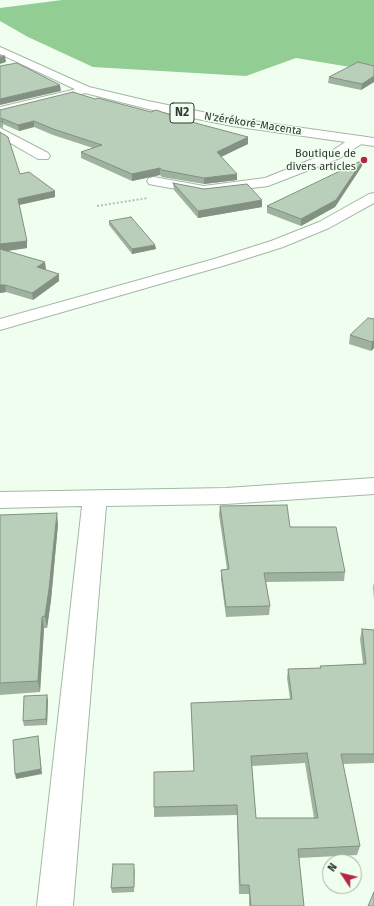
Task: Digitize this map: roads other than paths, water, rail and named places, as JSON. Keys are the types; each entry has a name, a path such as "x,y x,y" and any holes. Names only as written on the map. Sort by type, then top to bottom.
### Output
{"main road":[{"name":"N'zérékoré-Macenta","path":"0,50 85,90 148,106 196,116 374,142"},
{"path":"6,66 26,61"},
{"path":"0,111 85,90"},
{"path":"0,132 43,156"},
{"path":"154,181 204,190 268,182 335,155 358,140"},
{"path":"0,325 220,262 277,244 324,225 374,197"},
{"path":"0,500 226,496 374,486"},
{"path":"55,906 95,498"}],"place":[{"name":"Boutique de divers articles","path":"364,160"}]}
